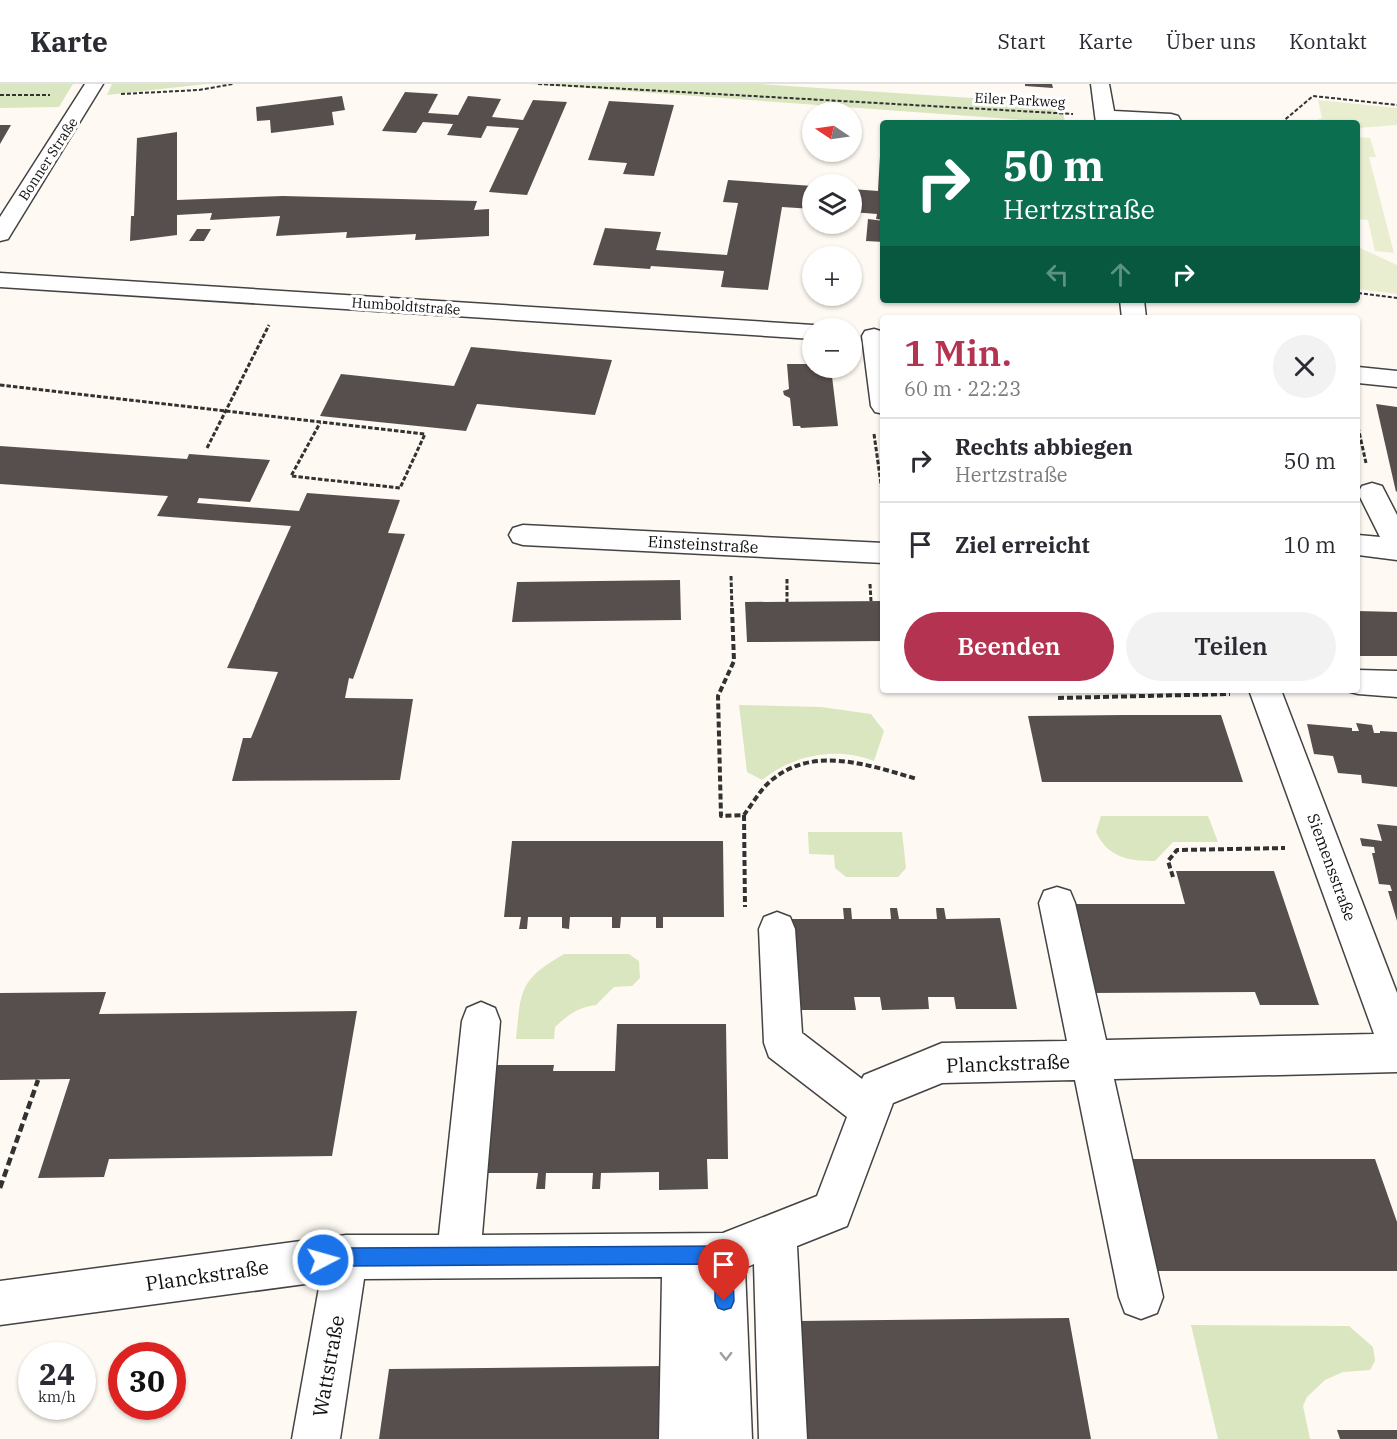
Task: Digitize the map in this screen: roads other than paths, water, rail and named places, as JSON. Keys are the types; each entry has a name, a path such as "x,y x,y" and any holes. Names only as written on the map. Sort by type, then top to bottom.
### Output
{"street":[{"name":"Bonner Straße","path":"0,234 94,84"},
{"path":"1100,84 1105,119 1171,120"},
{"name":"Humboldtstraße","path":"0,280 802,331"},
{"path":"870,335 880,386"},
{"path":"1360,375 1397,379"},
{"path":"1372,493 1397,543"},
{"name":"Einsteinstraße","path":"523,535 880,553"},
{"path":"1360,545 1397,550"},
{"path":"1360,682 1397,684"},
{"name":"Siemensstraße","path":"1266,693 1397,1044"},
{"path":"1057,903 1141,1297"},
{"path":"777,929 783,1043 870,1110"},
{"path":"458,1257 481,1021"},
{"name":"Planckstraße","path":"0,1303 346,1257 704,1256 775,1234 832,1211 878,1089 942,1063 1397,1053"},
{"path":"775,1234 783,1439"},
{"path":"682,1439 704,1256"},
{"path":"704,1256 728,1439"},
{"name":"Wattstraße","path":"316,1439 346,1257"}]}
